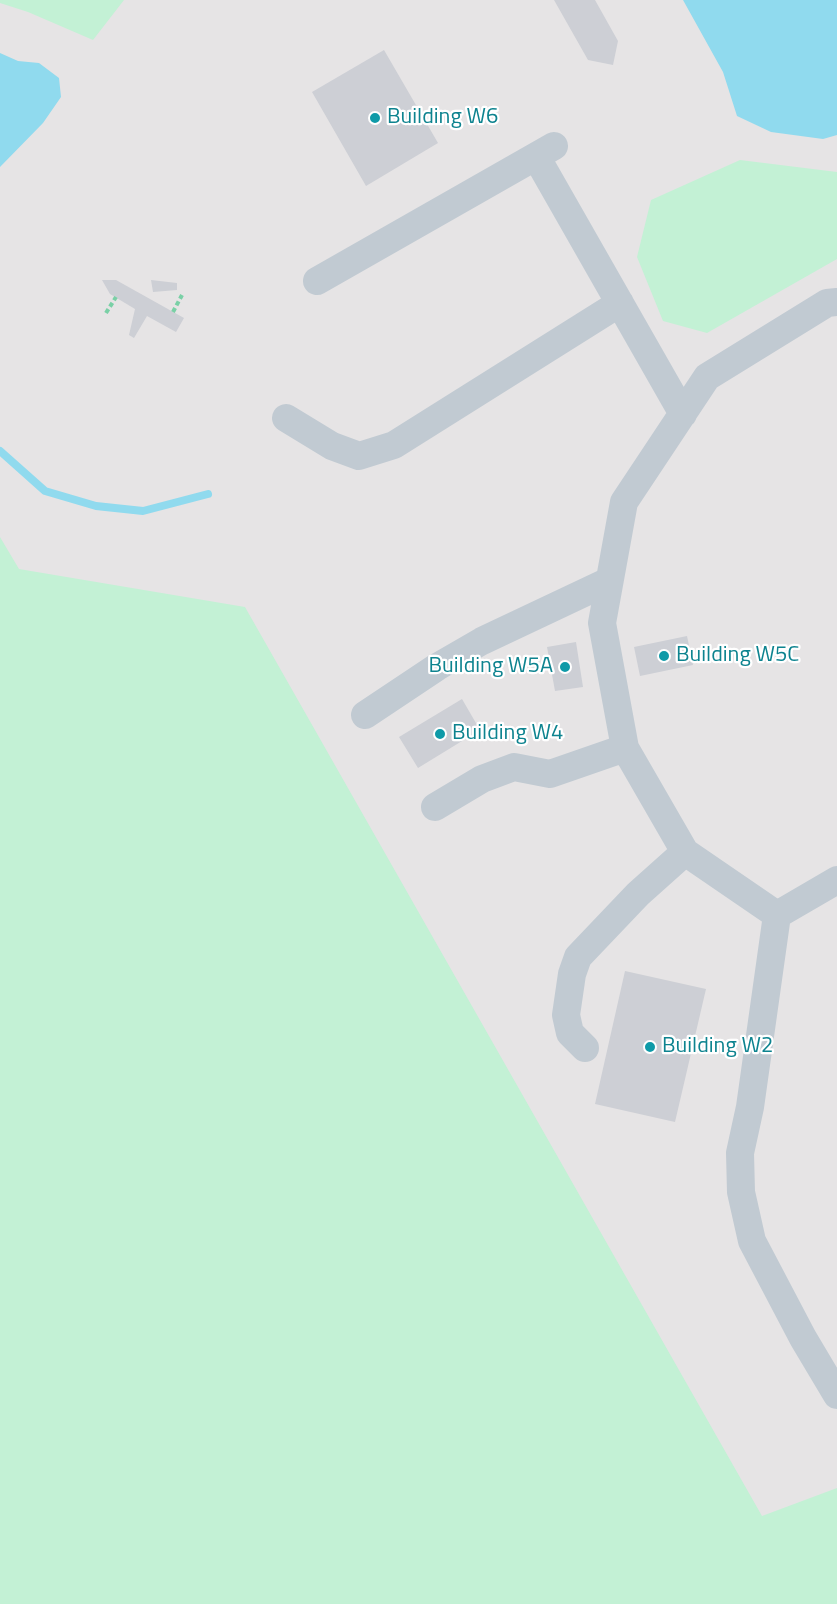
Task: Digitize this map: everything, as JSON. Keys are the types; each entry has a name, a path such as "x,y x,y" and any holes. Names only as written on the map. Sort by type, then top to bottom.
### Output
{"lane":[{"path":"317,281 545,152 620,303 683,414"},
{"path":"777,915 685,852 626,748 602,623 624,502 708,378 826,303 837,302"},
{"path":"286,418 332,446 360,456 394,445 620,303"},
{"path":"365,715 437,667 482,641 609,581"},
{"path":"435,807 483,779 514,766 550,774 626,748"},
{"path":"585,1048 570,1033 566,1015 572,974 578,957 638,894 685,852"},
{"path":"777,915 837,880"},
{"path":"777,915 750,1107 740,1153 741,1192 752,1241 803,1338 837,1395"}],"path":[{"path":"173,312 182,296"},
{"path":"106,313 116,297"}],"shaded area":[{"path":"0,0 746,0 837,43 837,1604 0,1604"}],"green space":[{"path":"0,0 124,0 93,40 28,12 0,3"},
{"path":"740,160 837,172 837,259 707,333 663,321 637,257 651,200"},
{"path":"0,537 19,569 245,607 762,1516 837,1488 837,1604 0,1604"}],"water":[{"path":"683,0 837,0 837,135 823,139 771,132 737,116 723,72"},
{"path":"0,53 18,61 39,63 59,78 61,97 43,123 0,167"}],"building":[{"path":"554,0 595,0 618,41 613,65 588,60"},
{"name":"Building W6","path":"384,50 438,143 366,186 312,92"},
{"path":"102,280 116,280 184,318 176,332 147,316 134,338 129,335 135,309 110,294"},
{"path":"151,280 177,283 177,290 153,292"},
{"name":"Building W5C","path":"687,636 693,665 640,676 634,647"},
{"name":"Building W5A","path":"576,642 583,687 555,691 547,647"},
{"name":"Building W4","path":"462,699 480,730 418,768 399,737"},
{"name":"Building W2","path":"625,971 706,989 675,1122 595,1104"}],"waterway":[{"path":"0,451 45,491 96,506 143,511 208,494"}],"place":[{"name":"Building W6","path":"375,118"},
{"name":"Building W5C","path":"664,656"},
{"name":"Building W5A","path":"565,667"},
{"name":"Building W4","path":"440,734"},
{"name":"Building W2","path":"650,1047"}]}
